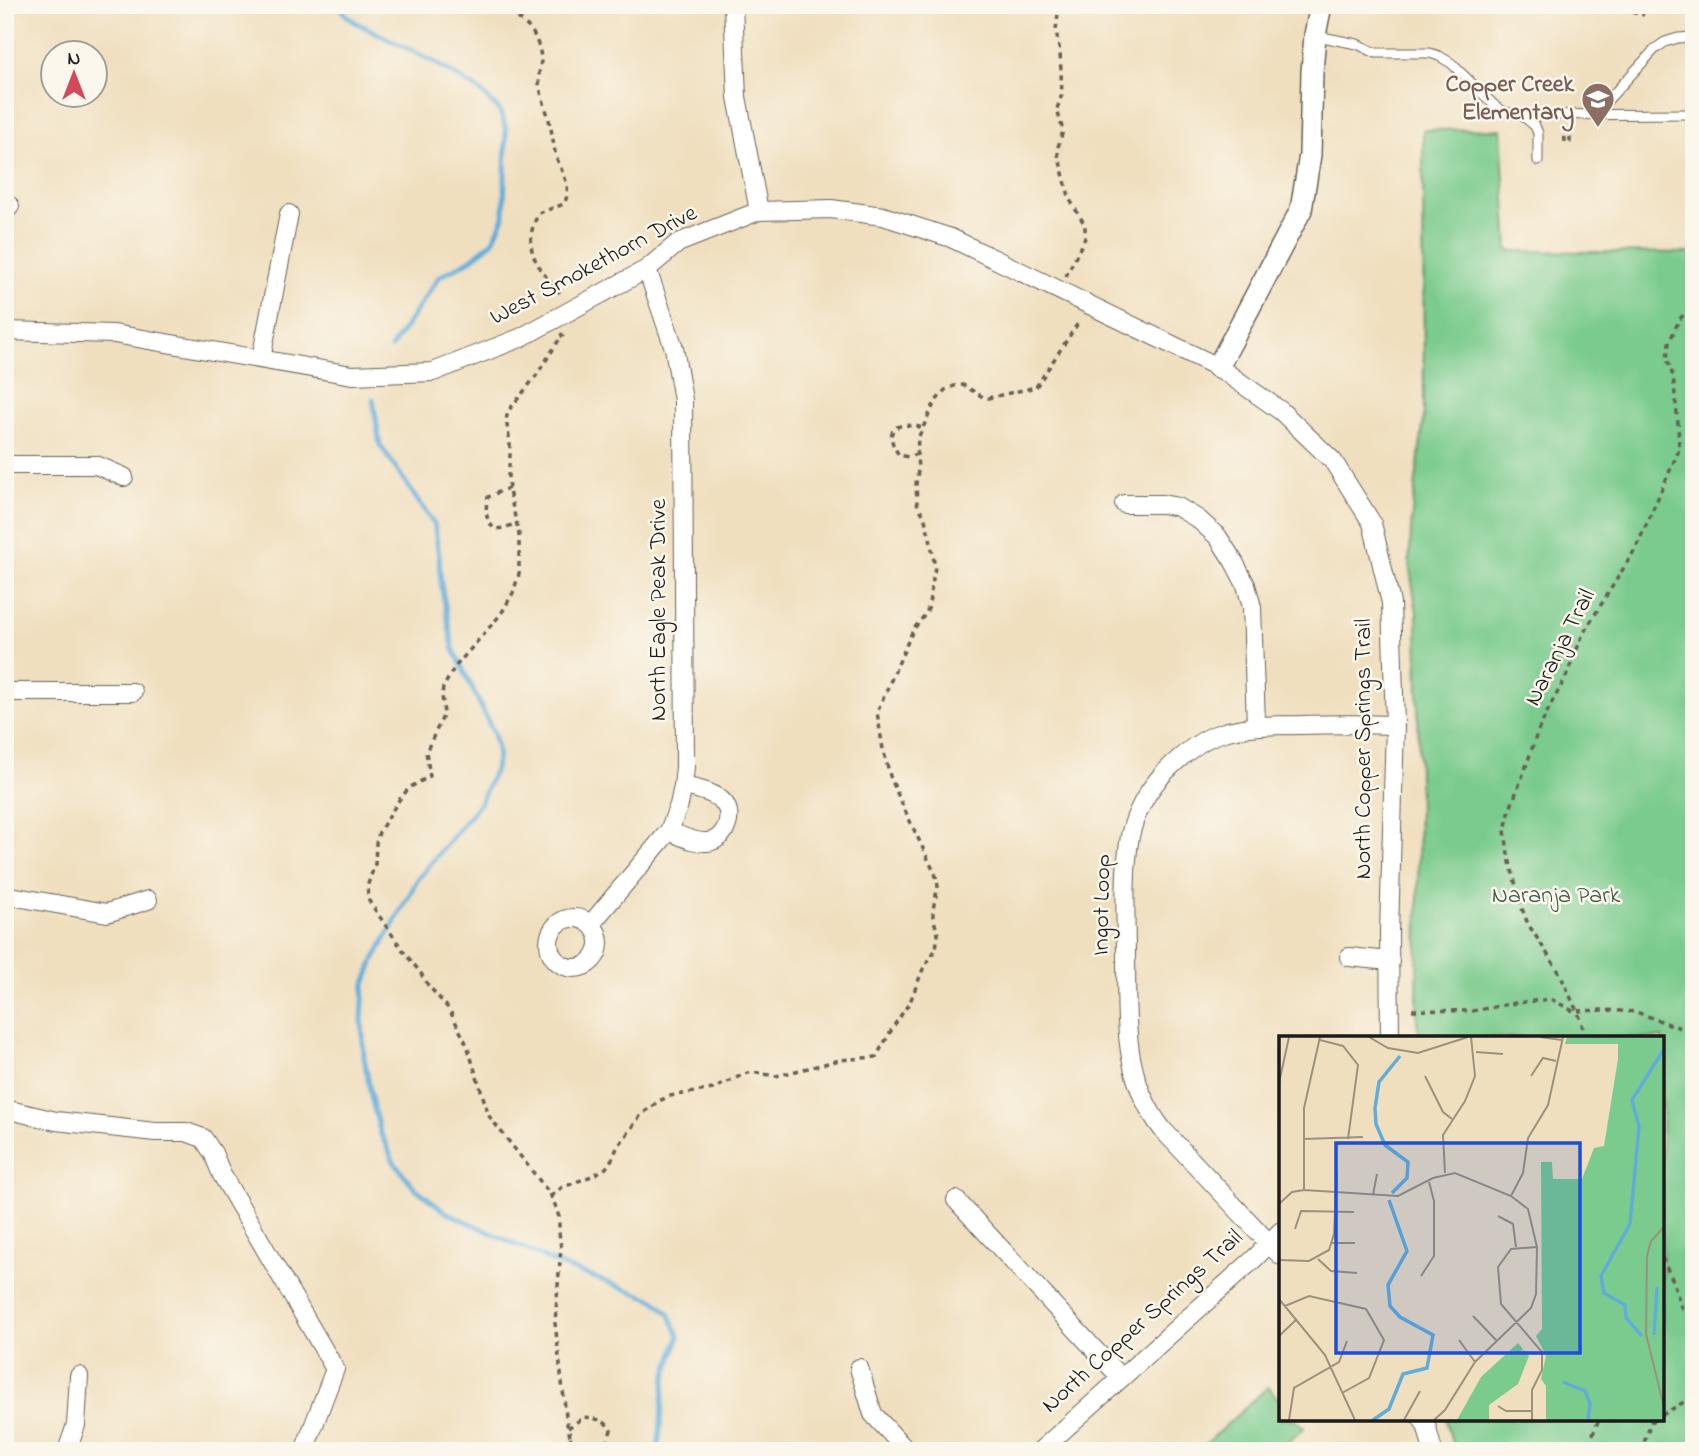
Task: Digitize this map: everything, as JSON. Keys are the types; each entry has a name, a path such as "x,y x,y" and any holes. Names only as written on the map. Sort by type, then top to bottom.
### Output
{"street":[{"path":"733,5 737,97 759,211"},
{"path":"1218,368 1301,210 1310,155 1312,72 1321,5"},
{"name":"West Smokethorn Drive","path":"5,331 114,334 352,375 433,372 520,338 647,269 678,243 759,211 831,209 883,216 951,238 1218,368"},
{"path":"261,359 289,214"},
{"name":"North Eagle Peak Drive","path":"591,924 669,831 683,786 683,400 674,348 647,269"},
{"name":"North Copper Springs Trail","path":"1218,368 1281,411 1333,461 1372,523 1391,603 1395,725 1390,1036"},
{"path":"5,465 96,465 124,477"},
{"path":"1125,505 1163,504 1178,507 1208,528 1234,562 1247,585 1252,607 1256,725"},
{"path":"5,692 132,692"},
{"name":"Ingot Loop","path":"1277,1243 1163,1130 1152,1115 1134,1076 1126,1014 1126,861 1131,833 1141,805 1156,781 1176,760 1219,733 1256,725 1395,725"},
{"path":"669,831 708,842 717,839 726,827 728,810 724,803 704,791 683,786"},
{"path":"5,895 107,913 148,900"},
{"path":"1349,957 1390,961"},
{"path":"5,1109 55,1122 155,1132 186,1132 203,1138 335,1369 304,1451"},
{"path":"956,1200 1121,1378"},
{"name":"North Copper Springs Trail","path":"1040,1451 1255,1258 1277,1243"},
{"path":"859,1368 873,1413 907,1451"},
{"path":"67,1451 76,1425 79,1377"},
{"path":"1423,1421 1433,1451"}],"lane":[{"path":"1315,35 1357,44 1376,52 1435,54 1451,63 1496,107 1513,114 1694,114"},
{"path":"1587,115 1607,101 1655,49 1665,42 1694,37"},
{"path":"1522,115 1535,126 1538,133 1538,161"}],"path":[{"path":"503,5 529,28 540,50 539,83 555,155 566,176 568,194 564,204 540,213 534,223 530,241 535,261 560,293"},
{"path":"1058,290 1085,239 1085,225 1070,200 1058,154 1063,131 1057,109 1062,94 1056,31 1059,5"},
{"path":"1613,5 1644,15"},
{"path":"1564,127 1565,142 1570,142 1570,130"},
{"name":"Naranja Trail","path":"1585,1036 1581,1020 1559,972 1524,915 1504,830 1546,715 1566,677 1583,634 1636,548 1679,450 1672,376 1667,359 1669,343 1679,320 1694,303"},
{"path":"551,1196 561,1188 606,1168 640,1115 670,1096 712,1088 752,1072 776,1076 840,1060 876,1058 910,1002 923,969 936,949 938,934 933,909 938,886 936,876 890,776 877,712 913,630 928,609 935,567 927,527 917,503 919,438 935,402 945,390 954,386 963,385 988,398 1036,387 1090,305"},
{"path":"559,341 509,410 506,419 510,443 509,488 519,534 520,566 513,593 502,614 463,657 447,680 442,695 444,714 426,752 430,776 410,788 386,821 376,843 375,864 368,883 368,893 369,901 388,930 454,1017 471,1056 489,1116 551,1196 559,1217 560,1265 555,1323 568,1428 577,1451"},
{"path":"917,454 908,457 899,455 891,442 891,435 896,428 907,424 923,428"},
{"path":"509,488 488,497 486,515 495,529 517,523"},
{"path":"1412,1010 1472,1011 1550,999 1573,1011 1636,1012 1694,1033"},
{"path":"1664,1262 1681,1307 1694,1315"},
{"path":"1664,1414 1694,1396"},
{"path":"568,1428 584,1417 606,1423 611,1430 610,1436 606,1448 601,1451"},
{"path":"1581,1451 1598,1421"},
{"path":"1641,1451 1652,1421"},
{"path":"564,1451 570,1436"}],"green space":[{"name":"Naranja Park","path":"1501,129 1508,251 1694,253 1694,1451 1454,1451 1446,1421 1664,1421 1664,1036 1420,1036 1417,1021 1417,612 1409,564 1424,416 1423,130"},
{"path":"1268,1387 1279,1400 1279,1421 1298,1421 1304,1428 1278,1451 1198,1451"}],"waterway":[{"path":"340,5 345,14 355,22 434,62 479,90 500,111 506,130 504,217 493,241 470,260 439,277 391,348"},
{"path":"373,399 380,445 434,524 441,584 453,648 494,734 498,754 495,769 480,803 418,879 374,960 364,987 364,1057 380,1132 394,1162 415,1188 446,1212 560,1265 655,1300 670,1315 679,1336 665,1380 658,1451"}],"place":[{"name":"Copper Creek Elementary","path":"1598,129"}]}
